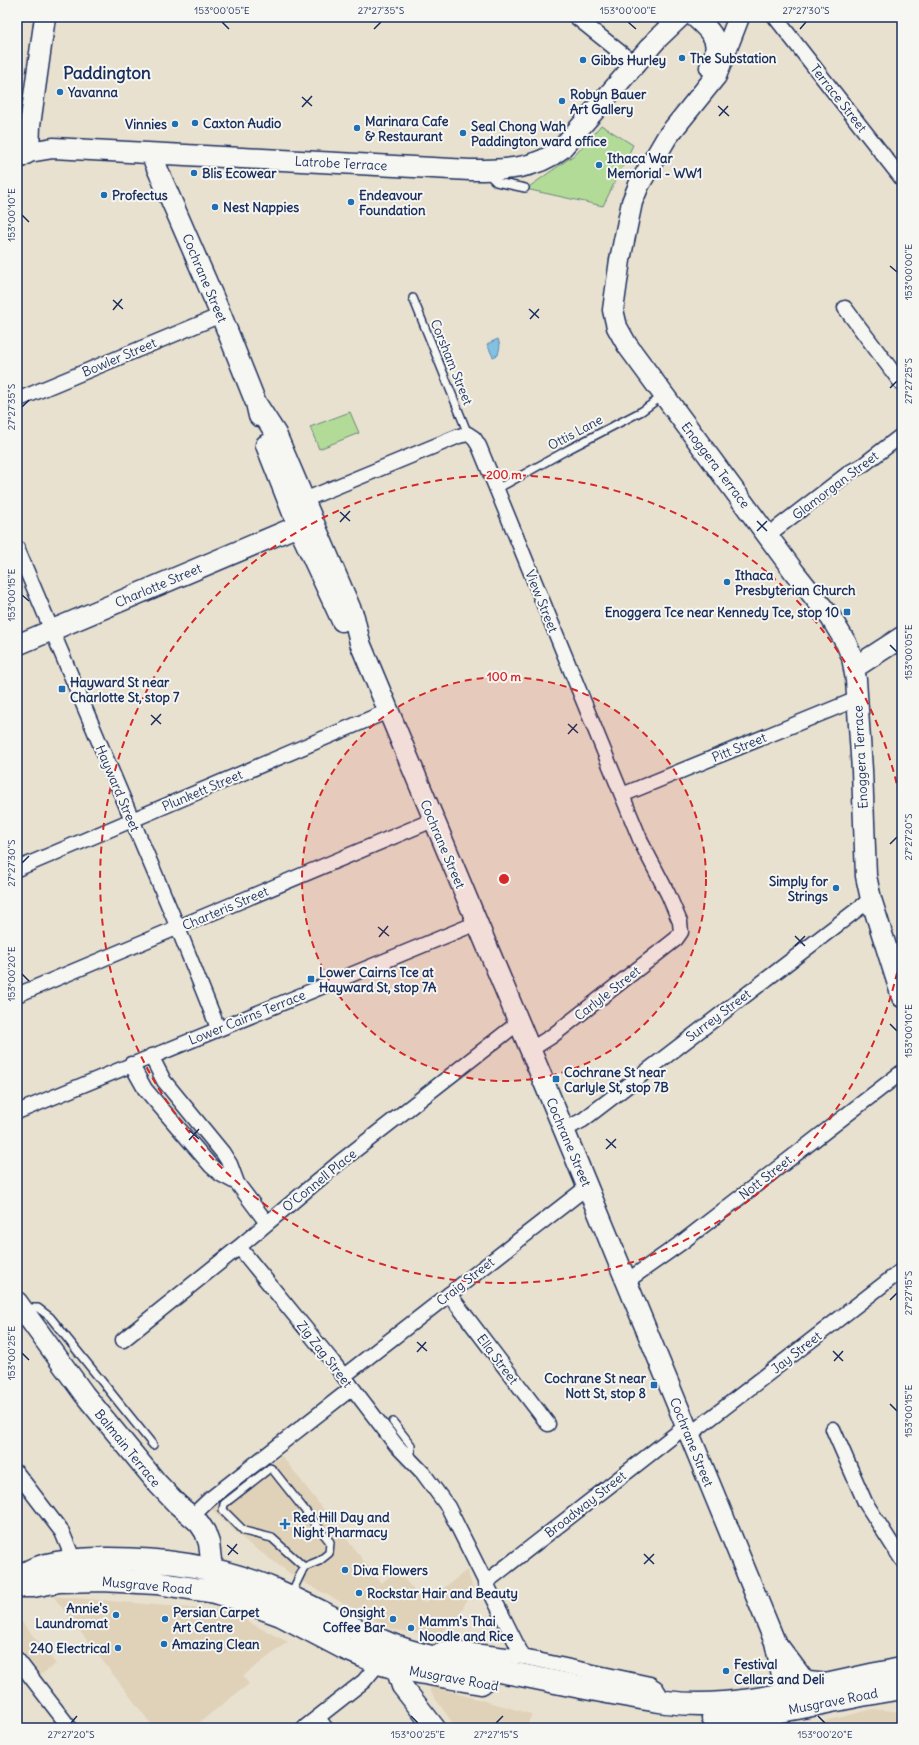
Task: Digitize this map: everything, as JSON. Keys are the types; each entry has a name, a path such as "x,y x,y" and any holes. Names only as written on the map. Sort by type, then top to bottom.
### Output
{"main road":[{"name":"Musgrave Road","path":"17,1586 33,1586 59,1581 92,1559 177,1562 213,1569 258,1583 290,1596 352,1628 396,1646 433,1657 555,1682 664,1702 709,1704 731,1703 777,1707 828,1684 902,1669"},
{"name":"Musgrave Road","path":"17,1581 28,1571 73,1571 102,1580 156,1583 215,1592 281,1616 344,1648 388,1666 664,1716 689,1718 732,1718 777,1707 816,1704 868,1693 902,1688"},
{"path":"388,1666 396,1646"}],"street":[{"path":"23,156 30,125 45,17"},
{"path":"576,17 635,64"},
{"name":"Latrobe Terrace","path":"23,156 53,148 485,170 532,164 547,159 569,140 658,38 680,17"},
{"name":"Enoggera Terrace","path":"699,20 714,28 722,28 731,25 739,17"},
{"name":"Enoggera Terrace","path":"678,122 716,76 739,17"},
{"name":"Terrace Street","path":"775,17 902,179"},
{"name":"Enoggera Terrace","path":"699,20 713,35 716,46 715,54 707,74 678,122 655,156 632,202 627,219 613,302 614,319 621,336 841,633 852,657 857,699 862,770 866,876 871,899 902,997"},
{"name":"Cochrane Street","path":"151,154 222,315 256,403 261,433 298,526 338,614 343,623 360,643"},
{"path":"845,308 902,384"},
{"name":"Bowler Street","path":"17,400 222,315"},
{"name":"Cochrane Street","path":"256,403 273,427 354,617 360,643 564,1130 775,1642 803,1679 808,1682 828,1684"},
{"path":"304,500 458,436 468,434"},
{"name":"View Street","path":"468,434 477,442 642,844 668,894 681,926 681,932"},
{"name":"Glamorgan Street","path":"768,535 850,472 863,465 902,435"},
{"name":"Charlotte Street","path":"17,645 298,526"},
{"name":"Hayward Street","path":"17,548 178,928 218,1028"},
{"path":"854,668 902,637"},
{"name":"Pitt Street","path":"622,795 857,699"},
{"name":"Plunkett Street","path":"17,869 388,711"},
{"name":"Charteris Street","path":"17,995 433,820"},
{"name":"Surrey Street","path":"564,1130 583,1120 871,899"},
{"name":"Lower Cairns Terrace","path":"17,1112 218,1028 265,1011 477,923"},
{"name":"Carlyle Street","path":"530,1050 552,1036 659,953 676,939 681,932"},
{"name":"O'Connell Place","path":"123,1340 239,1247 340,1162 518,1023"},
{"path":"151,1056 164,1081 223,1153 230,1164 237,1183 267,1223"},
{"path":"131,1064 145,1088 212,1166 220,1174 237,1183"},
{"name":"Nott Street","path":"626,1281 681,1243 902,1072"},
{"name":"Craig Street","path":"191,1517 449,1294 587,1187"},
{"name":"Zig Zag Street","path":"239,1247 348,1382 396,1445 424,1473 448,1507 522,1657"},
{"name":"Jay Street","path":"688,1430 902,1270"},
{"name":"Ella Street","path":"449,1294 548,1424"},
{"name":"Balmain Terrace","path":"20,1305 84,1394 162,1490 202,1527 207,1537 213,1569 215,1592"},
{"path":"833,1429 862,1496 902,1560"},
{"name":"Broadway Street","path":"485,1583 688,1430"},
{"path":"17,1473 60,1528 66,1540 73,1571"},
{"name":"Cochrane Street","path":"775,1642 777,1707"},
{"name":"Musgrave Road","path":"433,1657 442,1649 448,1648 522,1657 650,1684 656,1688 664,1702"},
{"path":"17,1659 70,1728"},
{"path":"304,1728 364,1681 388,1666 435,1728"}],"lane":[{"path":"485,170 496,182 525,188"},
{"name":"Corsham Street","path":"413,298 468,434"},
{"name":"Ottis Lane","path":"496,489 568,448 642,411 664,395"},
{"name":"Balmain Terrace","path":"20,1305 38,1308 50,1317 153,1445"},
{"path":"393,1422 411,1445 411,1461"},
{"path":"290,1596 304,1567 319,1561 329,1553 330,1542 270,1468 224,1504 223,1510 244,1531 272,1538 304,1567"},
{"path":"320,1715 330,1728"}],"shaded area":[{"path":"282,1456 381,1583 398,1571 424,1603 467,1570 473,1588 457,1620 437,1635 394,1630 299,1580 248,1543 211,1508"},
{"path":"53,1596 227,1611 288,1642 243,1676 249,1684 192,1728 154,1728"},
{"path":"17,1616 56,1664 41,1675 17,1644"},
{"path":"430,1686 532,1714 526,1728 456,1728 430,1691"},
{"path":"873,1709 902,1712 902,1728 797,1728"}],"green space":[{"path":"601,125 633,145 603,206 526,189 577,153"},
{"path":"350,412 359,433 319,449 310,427"}],"water":[{"path":"498,339 500,346 498,355 493,357 487,344"}],"place":[{"name":"The Substation","path":"682,58"},
{"name":"Gibbs Hurley","path":"583,60"},
{"name":"Yavanna","path":"60,92"},
{"name":"Robyn Bauer Art Gallery","path":"562,101"},
{"name":"Caxton Audio","path":"195,123"},
{"name":"Vinnies","path":"175,124"},
{"name":"Marinara Cafe & Restaurant","path":"357,128"},
{"name":"Seal Chong Wah Paddington ward office","path":"463,133"},
{"name":"Ithaca War Memorial - WW1","path":"599,165"},
{"name":"Blis Ecowear","path":"194,173"},
{"name":"Profectus","path":"104,195"},
{"name":"Endeavour Foundation","path":"351,202"},
{"name":"Nest Nappies","path":"215,207"},
{"name":"Ithaca Presbyterian Church","path":"727,582"},
{"name":"Enoggera Tce near Kennedy Tce, stop 10","path":"847,612"},
{"name":"Hayward St near Charlotte St, stop 7","path":"62,689"},
{"name":"Simply for Strings","path":"836,888"},
{"name":"Lower Cairns Tce at Hayward St, stop 7A","path":"311,979"},
{"name":"Cochrane St near Carlyle St, stop 7B","path":"556,1079"},
{"name":"Cochrane St near Nott St, stop 8","path":"654,1385"},
{"name":"Red Hill Day and Night Pharmacy","path":"285,1524"},
{"name":"Diva Flowers","path":"345,1570"},
{"name":"Rockstar Hair and Beauty","path":"359,1593"},
{"name":"Annie's Laundromat","path":"116,1615"},
{"name":"Persian Carpet Art Centre","path":"165,1619"},
{"name":"Onsight Coffee Bar","path":"393,1619"},
{"name":"Mamm's Thai Noodle and Rice","path":"411,1628"},
{"name":"Amazing Clean","path":"164,1644"},
{"name":"240 Electrical","path":"118,1648"},
{"name":"Festival Cellars and Deli","path":"726,1671"}],"district":[{"name":"Paddington","path":"107,73"}]}
